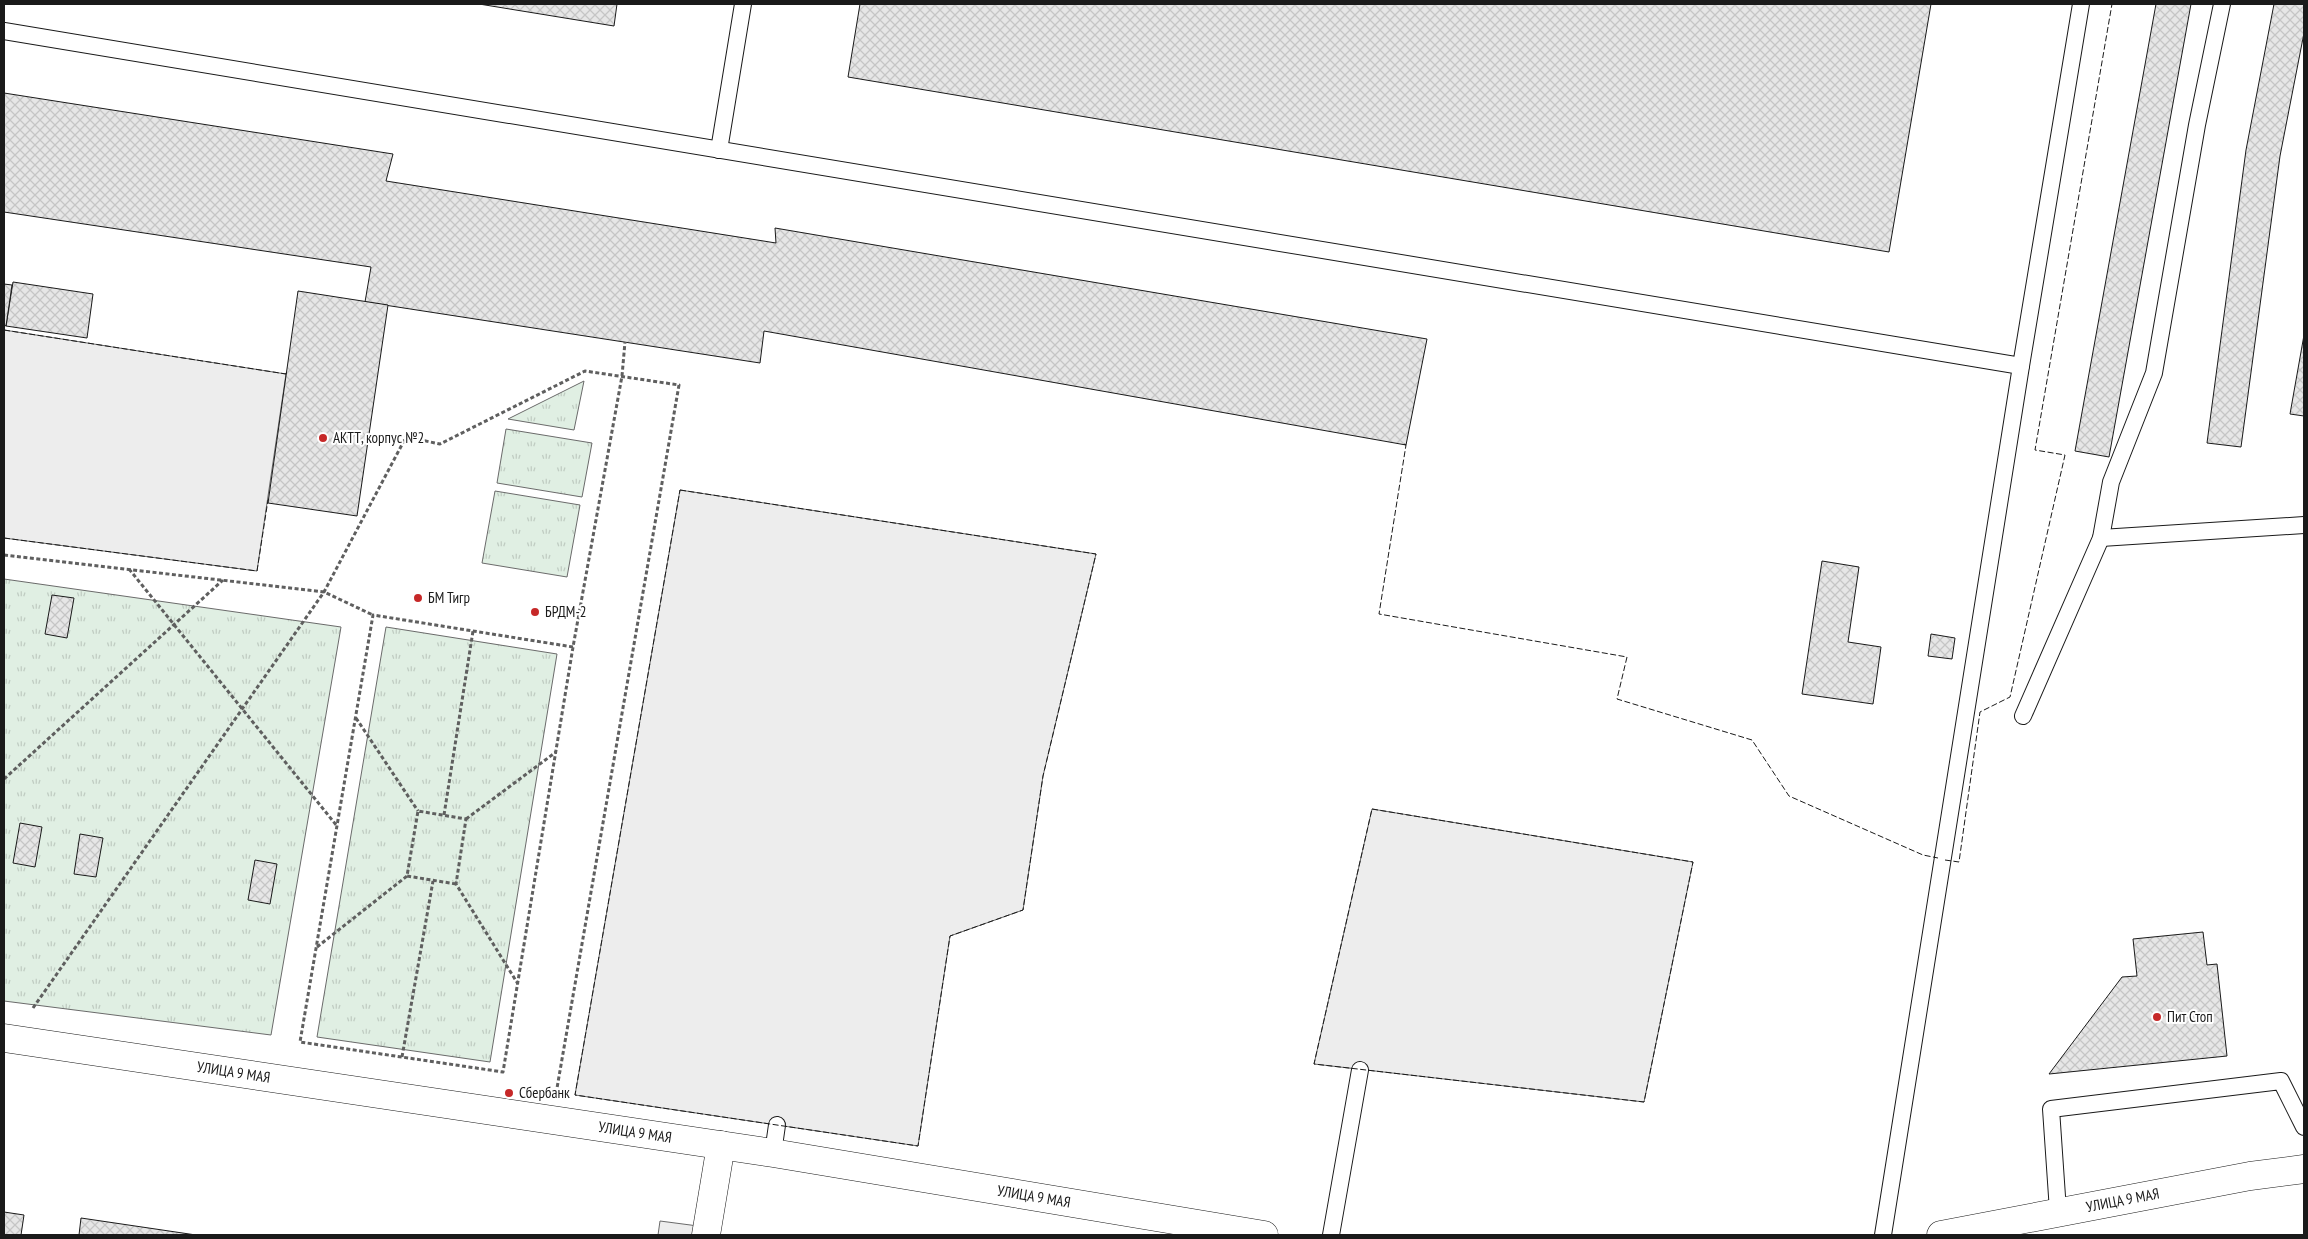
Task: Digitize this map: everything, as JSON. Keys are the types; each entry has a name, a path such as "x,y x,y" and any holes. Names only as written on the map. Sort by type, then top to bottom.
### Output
{"main road":[{"name":"УЛИЦА 9 МАЯ","path":"4,1038 721,1144 1264,1235"},
{"path":"706,1235 721,1144"},
{"name":"УЛИЦА 9 МАЯ","path":"1941,1235 2058,1211 2250,1176 2304,1169"}],"lane":[{"path":"720,150 742,4"},
{"path":"1883,1235 2021,366 2081,4"},
{"path":"2023,716 2101,538 2111,482 2154,373 2197,125 2222,4"},
{"path":"4,31 2021,366"},
{"path":"2101,538 2304,525"},
{"path":"1331,1235 1360,1070"},
{"path":"2058,1211 2051,1109 2281,1081 2304,1128"},
{"path":"773,1153 777,1125"}],"path":[{"path":"374,615 300,1042 503,1072 556,752 622,376 625,342"},
{"path":"31,1011 324,592 406,437 440,444 584,371 678,385 551,1119"},
{"path":"4,555 324,592 374,615 574,647"},
{"path":"129,569 338,827"},
{"path":"4,779 223,579"},
{"path":"444,815 473,631"},
{"path":"316,948 407,876 418,811 356,718"},
{"path":"518,984 456,884 466,819 556,752"},
{"path":"418,811 466,819"},
{"path":"407,876 456,884"},
{"path":"402,1057 433,881"}],"green space":[{"path":"584,381 574,430 508,419"},
{"path":"506,429 592,443 582,497 497,483"},
{"path":"495,491 580,505 567,577 482,563"},
{"path":"4,579 341,627 271,1035 4,1001"},
{"path":"386,627 557,654 490,1062 317,1037"}],"shaded area":[{"path":"4,330 286,374 257,571 4,538"},
{"path":"680,490 1096,554 1043,776 1023,910 950,936 918,1146 575,1095"},
{"path":"1372,809 1693,862 1644,1102 1314,1064"},
{"path":"660,1221 698,1226 696,1235 658,1235"}],"building":[{"path":"479,4 617,4 614,26"},
{"path":"860,4 1931,4 1889,252 848,77"},
{"path":"2156,4 2191,4 2109,457 2075,451"},
{"path":"2274,4 2304,4 2304,33 2280,156 2241,447 2207,443 2246,150"},
{"path":"4,93 393,154 386,181 776,243 775,228 1427,339 1406,445 764,331 760,363 365,302 371,267 4,212"},
{"path":"13,282 93,294 87,338 6,326"},
{"path":"4,284 12,285 6,326 4,325"},
{"name":"АКТТ, корпус №2","path":"298,291 388,305 357,516 268,503"},
{"path":"2304,335 2304,416 2290,414"},
{"path":"1822,561 1859,567 1848,642 1881,647 1873,704 1802,694"},
{"path":"52,595 74,598 67,638 45,634"},
{"path":"1931,634 1955,638 1952,659 1928,656"},
{"path":"20,823 42,827 35,867 13,863"},
{"path":"80,834 103,838 96,877 74,874"},
{"path":"255,860 277,864 270,904 248,900"},
{"name":"Пит Стоп","path":"2203,932 2207,965 2217,964 2227,1056 2049,1074 2122,977 2137,976 2133,939"},
{"path":"4,1212 24,1215 21,1235 4,1235"},
{"path":"81,1218 196,1235 79,1235"}],"fence":[{"path":"1945,860 1959,862 1980,712 2010,697 2065,455 2035,450 2112,4"},
{"path":"4,330 286,374 286,372"},
{"path":"1404,444 1406,445 1379,614 1627,657 1617,699 1752,740 1789,796 1923,855 1938,858"},
{"path":"680,490 1096,554 1043,776 1023,910 950,936 918,1146 575,1095 680,490"},
{"path":"4,538 257,571 268,500"},
{"path":"1372,809 1693,862 1644,1102 1314,1064 1372,809"}],"place":[{"name":"АКТТ, корпус №2","path":"323,438"},
{"name":"БМ Тигр","path":"418,598"},
{"name":"БРДМ-2","path":"535,612"},
{"name":"Пит Стоп","path":"2157,1017"},
{"name":"Сбербанк","path":"509,1093"}]}
